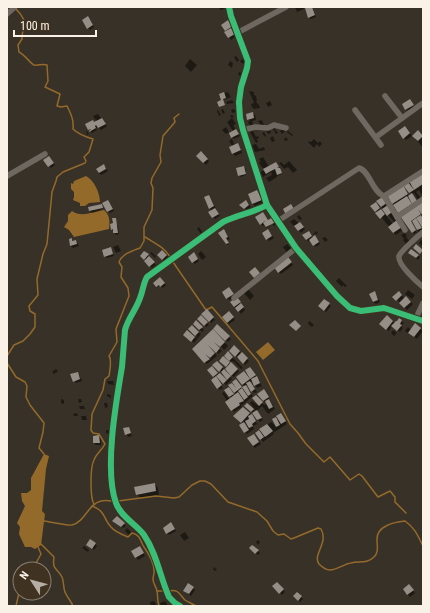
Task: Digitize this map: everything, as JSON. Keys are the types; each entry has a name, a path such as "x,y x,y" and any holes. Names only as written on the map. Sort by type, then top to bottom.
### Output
{"street":[{"path":"229,7 230,16 248,61 241,87 239,102 240,118 267,205 296,248 337,296 350,308 361,311 384,308 423,321"},
{"path":"237,33 286,7"},
{"path":"7,14 13,8"},
{"path":"385,96 402,118"},
{"path":"376,137 423,103"},
{"path":"355,110 381,145"},
{"path":"243,130 255,127 268,128 274,125 286,128"},
{"path":"7,176 45,154"},
{"path":"278,221 359,168 363,170 378,192 384,196 405,230"},
{"path":"384,196 423,171"},
{"path":"397,216 423,199"},
{"path":"176,605 169,597 150,546 143,534 126,518 117,505 111,481 115,416 127,323 140,299 142,287 147,277 223,222 267,205"},
{"path":"423,232 400,253 399,258 399,262 423,287"},
{"path":"234,298 296,248"},
{"path":"416,318 423,303"}],"shaded area":[{"path":"86,176 92,180 96,187 100,202 80,206 80,203 73,200 74,192 71,189 71,183 73,184 74,181"},
{"path":"103,209 109,218 109,229 74,237 69,230 64,227 68,221 68,215 72,211 83,214 92,213"},
{"path":"268,342 275,350 263,360 256,352"},
{"path":"44,454 49,456 46,469 42,511 45,514 41,545 35,549 25,547 19,534 20,527 17,523 25,506 22,501 21,493 27,493 31,490 31,478"}],"building":[{"path":"312,7 315,15 308,18 305,8"},
{"path":"88,16 93,25 87,29 82,20"},
{"path":"228,20 233,26 225,31 221,25"},
{"path":"231,28 235,34 228,38 224,32"},
{"path":"224,92 226,98 223,99 225,105 219,107 217,102 221,100 219,94"},
{"path":"410,99 414,105 405,110 402,104"},
{"path":"253,112 254,118 247,120 246,114"},
{"path":"102,118 106,124 98,128 96,125 96,128 89,132 91,129 88,130 85,124"},
{"path":"405,126 410,133 403,139 398,131"},
{"path":"236,129 239,134 231,138 229,133"},
{"path":"418,130 423,136 418,141 412,136"},
{"path":"238,143 241,150 232,154 229,147"},
{"path":"201,151 208,159 203,163 196,156"},
{"path":"49,156 54,163 48,167 43,160"},
{"path":"276,162 279,167 277,168 280,168 282,173 277,175 275,169 266,174 263,169"},
{"path":"104,164 106,169 99,173 96,169"},
{"path":"244,166 246,174 238,176 236,168"},
{"path":"423,174 423,184 414,190 409,181"},
{"path":"408,182 414,190 409,193 403,185"},
{"path":"403,185 408,194 392,204 387,195"},
{"path":"257,190 262,200 252,204 248,194"},
{"path":"412,193 417,201 412,204 408,196"},
{"path":"209,195 214,206 209,209 204,197"},
{"path":"384,196 388,202 381,207 376,201"},
{"path":"407,196 412,204 398,213 393,205"},
{"path":"108,200 113,209 107,212 102,203"},
{"path":"246,200 249,205 244,209 239,205"},
{"path":"376,202 380,208 375,212 370,206"},
{"path":"423,202 423,216 418,209 421,214 411,221 416,230 412,233 400,216"},
{"path":"102,204 103,208 89,211 88,207"},
{"path":"291,204 294,209 286,215 283,209"},
{"path":"388,205 392,212 387,216 382,209"},
{"path":"215,208 219,214 212,218 208,212"},
{"path":"381,209 385,214 380,219 375,213"},
{"path":"263,212 268,220 273,217 276,222 266,227 263,223 266,220 260,225 255,217"},
{"path":"421,215 423,219 422,227 416,218"},
{"path":"112,218 116,218 118,233 113,233 113,229 111,230 110,224 113,223"},
{"path":"416,218 422,228 417,230 412,221"},
{"path":"397,220 402,227 393,233 388,227"},
{"path":"300,222 304,227 298,231 294,226"},
{"path":"224,229 229,243 226,244 218,233"},
{"path":"268,229 272,236 266,240 262,233"},
{"path":"309,231 312,236 306,240 302,235"},
{"path":"315,235 319,242 313,246 309,240"},
{"path":"72,238 72,241 76,240 77,244 70,246 69,239"},
{"path":"416,244 423,250 420,254 413,248"},
{"path":"111,247 113,254 104,257 102,250"},
{"path":"411,249 419,255 416,258 408,253"},
{"path":"162,250 167,255 162,260 157,255"},
{"path":"144,251 149,254 144,260 140,256"},
{"path":"194,252 198,259 192,263 188,257"},
{"path":"149,256 155,262 149,267 144,261"},
{"path":"288,257 292,262 278,273 274,267"},
{"path":"255,267 260,273 254,278 249,272"},
{"path":"160,277 165,283 160,287 159,285 156,287 153,283"},
{"path":"229,287 234,294 226,299 222,292"},
{"path":"375,291 378,300 373,302 369,294"},
{"path":"399,291 402,295 396,301 392,297"},
{"path":"406,296 411,302 404,308 399,303"},
{"path":"237,297 241,302 234,307 230,302"},
{"path":"324,299 330,303 324,311 318,306"},
{"path":"241,303 244,307 238,312 235,308"},
{"path":"207,309 214,317 209,322 201,314"},
{"path":"229,311 234,317 227,323 222,317"},
{"path":"201,315 208,322 204,326 197,319"},
{"path":"387,315 393,321 386,330 379,324"},
{"path":"399,318 402,320 400,324 402,325 397,331 391,326"},
{"path":"196,320 203,327 199,330 193,324"},
{"path":"295,320 301,326 296,331 289,325"},
{"path":"415,323 421,328 414,337 408,333"},
{"path":"217,324 230,336 225,341 213,329"},
{"path":"192,325 199,332 195,336 188,329"},
{"path":"213,329 225,342 220,347 214,342 220,348 216,353 207,344 215,353 210,358 205,354 210,359 204,363 192,349"},
{"path":"187,330 195,337 191,342 183,335"},
{"path":"234,345 240,351 235,357 229,351"},
{"path":"228,351 233,357 229,361 224,356"},
{"path":"242,352 248,358 243,364 237,357"},
{"path":"223,356 230,362 226,367 219,361"},
{"path":"217,361 223,367 219,372 212,365"},
{"path":"231,362 238,369 231,376 225,369"},
{"path":"212,366 218,373 213,377 207,370"},
{"path":"250,367 256,375 250,379 245,370"},
{"path":"224,369 231,376 227,380 221,372"},
{"path":"244,371 250,379 242,385 236,377"},
{"path":"78,372 80,379 73,382 70,374"},
{"path":"220,373 227,380 223,384 216,376"},
{"path":"216,376 222,385 217,389 211,380"},
{"path":"257,376 260,383 254,386 251,379"},
{"path":"236,379 242,387 234,393 228,385 232,383 236,388 232,382"},
{"path":"250,381 255,389 251,392 246,383"},
{"path":"246,385 251,394 248,396 242,387"},
{"path":"229,387 234,394 229,397 224,390"},
{"path":"242,388 248,397 244,400 238,391"},
{"path":"264,389 269,397 263,401 257,394"},
{"path":"238,392 244,401 239,403 240,405 231,411 225,402"},
{"path":"256,395 263,402 259,406 252,398"},
{"path":"269,399 273,407 269,409 265,401"},
{"path":"247,403 254,409 251,412 244,406"},
{"path":"243,407 250,413 241,423 233,416"},
{"path":"257,410 262,418 257,420 252,413"},
{"path":"281,413 286,421 281,424 276,416"},
{"path":"252,414 256,421 252,424 253,426 249,428 245,421 249,419 248,416"},
{"path":"276,417 280,425 276,427 272,419"},
{"path":"244,422 249,430 244,433 239,425"},
{"path":"267,424 273,431 265,437 259,429"},
{"path":"129,427 131,433 125,435 123,428"},
{"path":"259,430 264,437 260,440 255,433"},
{"path":"254,434 259,442 253,446 247,438"},
{"path":"99,435 100,443 93,443 93,436"},
{"path":"155,483 156,491 136,495 134,487"},
{"path":"117,516 125,523 121,527 112,521"},
{"path":"171,522 175,529 166,534 163,528"},
{"path":"90,539 96,543 92,549 86,545"},
{"path":"252,545 259,550 255,554 249,548"},
{"path":"140,546 144,553 135,558 131,551"},
{"path":"277,582 284,589 279,594 272,586"},
{"path":"188,583 194,587 189,594 183,591"},
{"path":"409,584 414,590 407,595 403,589"},
{"path":"297,592 302,596 298,601 293,596"}],"waterway":[{"path":"7,356 14,345 23,341 35,327 35,314 30,311 29,306 38,295 37,279 47,244 52,192 57,177 63,172 85,163 86,161 84,157 89,152 93,139 82,135 73,129 73,120 67,106 57,106 60,94 45,87 48,81 47,65 34,65 19,52 18,45 22,39 24,20 16,9"},
{"path":"94,504 91,489 93,464 96,456 105,444 99,434 93,433 91,430 92,414 103,390 105,379 109,376 111,363 109,356 117,342 116,329 129,296 128,288 121,277 122,267 119,262 125,255 140,248 144,241 144,227 152,210 153,188 151,183 152,178 161,162 160,155 163,136 175,122 174,118 179,114"},
{"path":"145,237 162,248 171,258"},
{"path":"173,262 206,310 212,307 258,361 290,424 306,444 324,462 330,457 350,480 359,474 362,476 378,497 390,491 395,497 395,502 406,513"},
{"path":"7,363 16,377 25,382 27,386 26,397 30,405 44,423 39,448 44,454"},
{"path":"118,501 156,496 174,498 179,497 192,485 200,481 205,481 211,484 228,502 257,512 267,521 273,531 278,535 284,534 291,539 318,528 321,529 323,539 317,560 321,566 328,570 333,570 354,562 366,561 374,557 377,553 377,539 380,531 396,522 405,521 411,526 416,532 423,546"},
{"path":"44,521 72,525 80,520 97,503 103,501 114,501"},
{"path":"92,506 100,510 108,524 116,531 128,537 132,533 139,537 153,562 153,581 157,591 159,606"},
{"path":"41,544 54,557 54,567 62,577 65,592 73,606"},
{"path":"37,561 41,554 38,547"},
{"path":"157,591 165,591"},
{"path":"169,591 177,591 185,600 196,606"},
{"path":"16,606 17,601"}],"cycle path":[{"path":"229,7 248,61 241,87 239,102 240,118 267,205 296,248 337,296 350,308 361,311 384,308 423,321"},
{"path":"180,606 169,597 155,558 144,535 118,508 113,489 111,473 112,436 122,367 125,330 141,295 147,277 223,222 267,205"}]}
